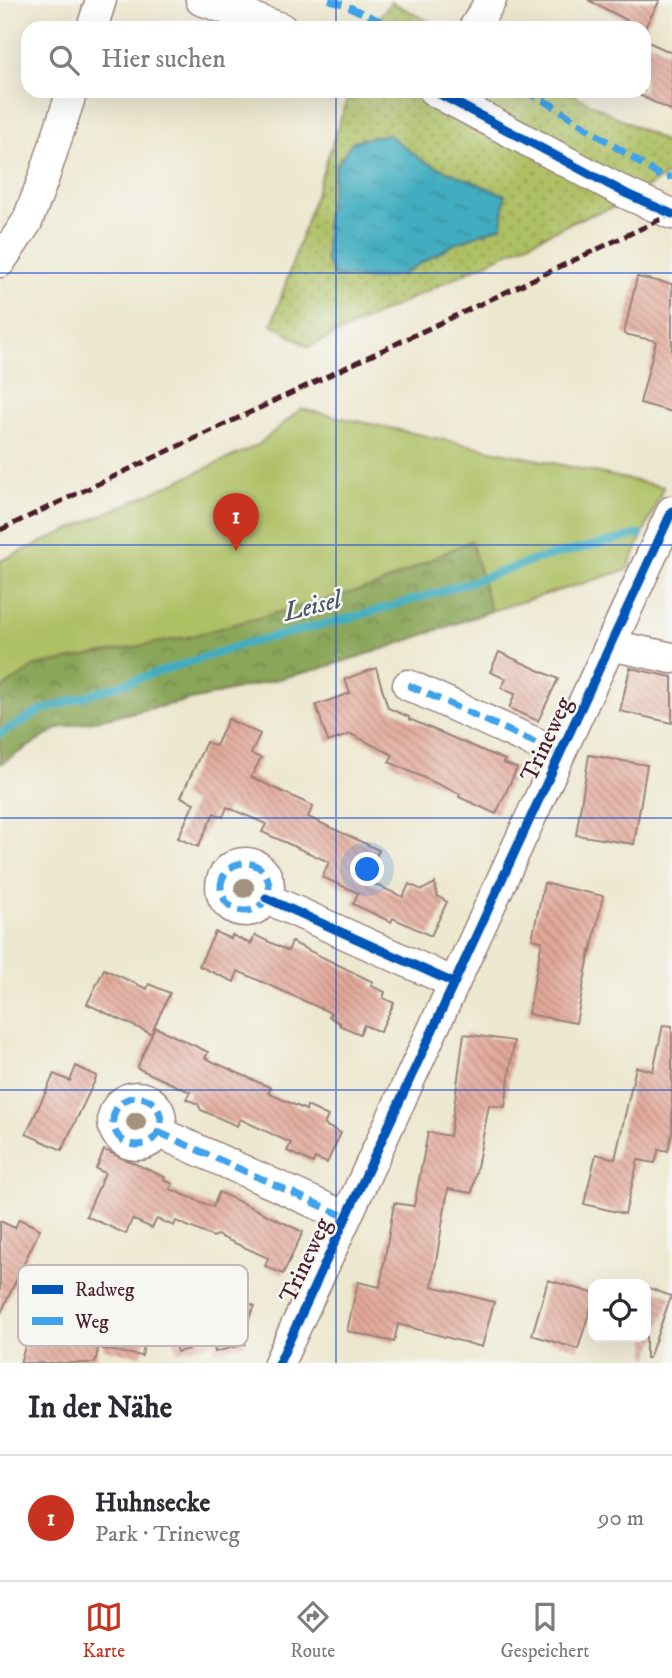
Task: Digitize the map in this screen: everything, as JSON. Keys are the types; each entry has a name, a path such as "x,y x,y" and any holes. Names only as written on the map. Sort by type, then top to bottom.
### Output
{"street":[{"path":"94,21 101,0"},
{"path":"201,0 261,21"},
{"path":"478,21 491,0"},
{"path":"0,262 27,222 70,98"},
{"path":"448,98 628,194 672,214"},
{"name":"Trineweg","path":"279,1363 672,511"},
{"path":"610,645 672,658"},
{"name":"Trineweg","path":"408,685 560,754"},
{"path":"266,898 454,983"},
{"name":"Trineweg","path":"158,1132 346,1217"}],"green space":[{"path":"391,2 428,21 376,21"},
{"path":"348,98 580,98 672,145 672,172 617,206 577,220 309,347 272,324"},
{"path":"301,409 664,487 627,570 491,611 471,540 379,585 187,637 35,666 0,690 0,561 258,445"},
{"path":"471,540 491,611 319,669 59,728 0,764 0,690 35,666 187,637 379,585"}],"water":[{"path":"388,134 423,161 505,195 502,226 454,244 402,274 372,279 334,276 326,260 326,219 336,166 353,141"}],"building":[{"path":"588,0 660,0 648,21 629,21"},
{"path":"651,43 672,53 672,111 645,98 651,98"},
{"path":"637,277 672,284 672,412 640,403 656,341 624,334"},
{"path":"499,652 558,679 538,721 509,708 515,694 501,688 506,679 490,672"},
{"path":"376,668 388,708 505,760 503,763 517,768 496,814 459,797 460,794 389,762 393,755 351,734 328,742 316,705 350,693 345,679"},
{"path":"630,668 672,677 672,723 620,711"},
{"path":"228,719 260,734 251,754 261,758 251,777 313,806 308,817 379,850 365,880 403,897 409,884 422,890 435,883 437,896 447,902 431,936 393,918 391,922 353,904 358,893 322,877 329,862 262,832 266,824 227,807 223,817 214,813 198,847 178,838 194,803 181,797 206,742 216,746"},
{"path":"589,755 647,765 634,844 576,835"},
{"path":"544,883 603,896 576,1023 528,1014 542,941 532,939"},
{"path":"215,932 231,939 232,935 251,944 255,935 288,951 292,942 373,982 371,986 385,992 383,998 394,1003 380,1032 364,1025 360,1034 339,1025 340,1023 329,1017 331,1013 238,971 234,982 199,966"},
{"path":"104,969 147,989 149,984 170,993 151,1034 87,1004"},
{"path":"663,1025 672,1026 672,1133 668,1151 659,1149 655,1163 638,1160 625,1214 584,1204 596,1154 615,1159 636,1067 653,1071"},
{"path":"155,1027 208,1052 205,1058 271,1088 268,1093 306,1110 307,1106 328,1116 324,1125 341,1133 327,1163 315,1158 313,1163 287,1151 291,1143 240,1119 237,1126 201,1110 198,1104 186,1099 190,1092 137,1068"},
{"path":"464,1034 514,1041 505,1107 489,1105 472,1193 448,1189 432,1286 494,1302 482,1347 398,1324 394,1342 347,1331 358,1282 380,1287 394,1203 414,1206 428,1132 450,1136"},
{"path":"76,1066 97,1076 62,1150 26,1134 54,1074 70,1081"},
{"path":"104,1150 165,1177 164,1180 173,1184 170,1189 213,1207 219,1192 303,1232 283,1274 265,1266 268,1258 217,1235 213,1237 176,1221 174,1226 157,1219 152,1228 132,1219 126,1234 86,1216 105,1173 96,1169"},
{"path":"19,1219 40,1229 23,1265 18,1265 18,1276 0,1315 0,1221 15,1228"},
{"path":"548,1280 588,1292 588,1316 578,1349 532,1335"},
{"path":"651,1289 671,1296 649,1358 646,1358 646,1342 651,1342"},
{"path":"248,1303 255,1306 248,1319"},
{"path":"25,1346 99,1346 95,1363 20,1363"},
{"path":"103,1346 144,1346 142,1356 103,1349"},
{"path":"176,1346 201,1346 177,1352"},
{"path":"214,1346 238,1346 215,1352"}],"waterway":[{"name":"Leisel","path":"0,734 40,711 244,644 357,616 538,559 640,534"}],"railway":[{"path":"0,530 672,214"}],"marked path":[{"path":"329,0 380,21"},
{"path":"538,98 663,178 672,176"},
{"path":"408,685 560,754"},
{"path":"245,863 262,870 269,887 262,904 245,911 228,904 221,887 228,870 245,863"},
{"path":"137,1097 154,1104 161,1121 154,1138 137,1145 120,1138 113,1121 120,1104 137,1097"},
{"path":"158,1132 346,1217"}],"cycle path":[{"path":"447,98 627,194 672,214"},
{"path":"279,1363 672,511"},
{"path":"266,898 454,983"}],"place":[{"name":"Huhnsecke","path":"236,551"}]}
